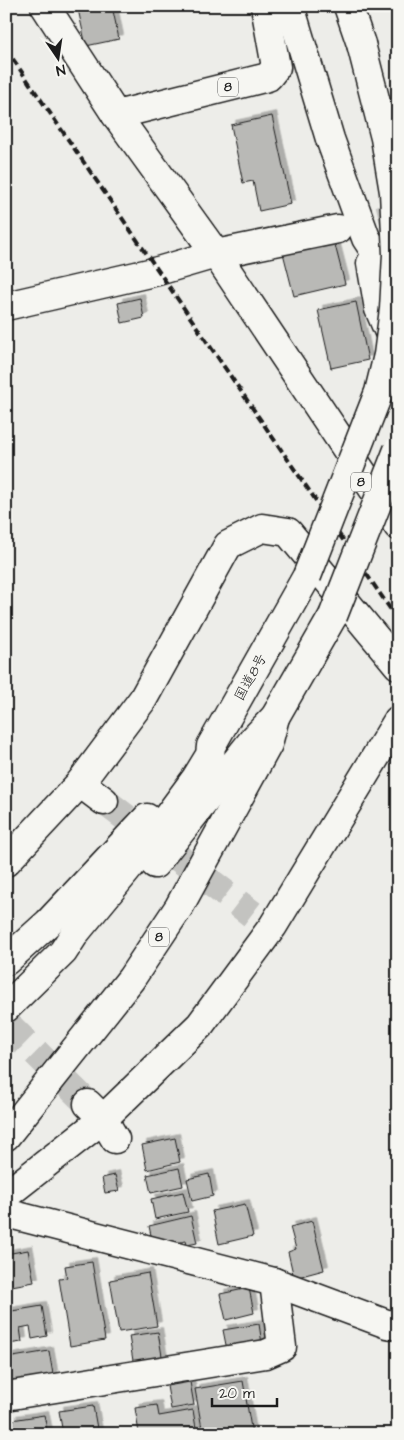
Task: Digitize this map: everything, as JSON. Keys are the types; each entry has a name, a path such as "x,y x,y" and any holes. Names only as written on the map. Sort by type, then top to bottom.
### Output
{"main road":[{"path":"45,6 116,115 216,254 398,526"},
{"name":"8","path":"116,115 268,78 276,67 265,6"},
{"path":"290,6 330,139 366,238 379,309 398,355"},
{"path":"307,576 379,392 388,355 394,309 397,254 394,192 385,138 348,6"},
{"path":"6,306 158,271 216,254 338,229"},
{"path":"366,238 381,261 398,297"},
{"name":"国道8号","path":"6,1008 63,952 76,932 137,858 210,756 211,746 307,576 347,514 386,418 398,379"},
{"name":"国道8号","path":"63,952 87,938 138,885 253,740 275,717 333,616 398,450"},
{"path":"333,616 398,485"},
{"path":"6,862 80,783 143,699 228,545 262,528 288,532 398,665"},
{"name":"8","path":"6,1136 130,979 179,907 268,744 275,717"},
{"path":"6,1196 102,1121 200,1025 262,920 398,720"},
{"name":"8","path":"6,962 48,924 173,789 201,752 211,746"},
{"path":"80,783 104,801"},
{"path":"6,1213 274,1282 387,1324 398,1326"},
{"path":"6,1396 266,1354 282,1347 274,1282"}],"building":[{"path":"90,6 112,6 119,39 86,46 78,9"},
{"path":"272,116 291,204 259,211 253,181 243,183 231,125"},
{"path":"334,241 345,284 294,296 283,253"},
{"path":"140,298 144,318 122,323 118,303"},
{"path":"356,302 368,360 331,368 318,310"},
{"path":"175,1138 180,1162 147,1170 142,1145"},
{"path":"179,1168 183,1186 151,1193 147,1175"},
{"path":"209,1174 213,1196 192,1201 187,1179"},
{"path":"115,1175 119,1191 105,1193 102,1178"},
{"path":"183,1192 188,1212 155,1219 151,1199"},
{"path":"245,1204 253,1236 219,1244 212,1211"},
{"path":"191,1216 197,1243 187,1245 186,1241 161,1246 152,1240 149,1226"},
{"path":"312,1221 324,1270 294,1278 288,1252 296,1249 290,1227"},
{"path":"28,1250 34,1282 6,1287 6,1254"},
{"path":"92,1262 105,1340 70,1346 59,1279 67,1278 65,1266"},
{"path":"148,1273 157,1326 119,1332 110,1280"},
{"path":"249,1288 254,1313 226,1320 220,1294"},
{"path":"42,1306 47,1336 32,1339 30,1326 20,1328 22,1342 8,1344 6,1312"},
{"path":"259,1324 262,1344 227,1350 223,1330"},
{"path":"158,1332 163,1362 134,1367 129,1336"},
{"path":"49,1351 54,1380 8,1389 6,1376 10,1375 7,1358"},
{"path":"243,1381 252,1434 203,1434 195,1389"},
{"path":"190,1382 194,1405 171,1409 167,1386"},
{"path":"157,1405 159,1416 193,1410 197,1434 139,1433 135,1408"},
{"path":"93,1406 98,1434 63,1434 59,1411"},
{"path":"44,1415 48,1434 15,1434 12,1420"}],"tunnel":[{"path":"338,229 398,215"},
{"path":"104,801 252,914"},
{"path":"6,1023 88,1104"}],"railway":[{"path":"6,49 398,620"}]}
